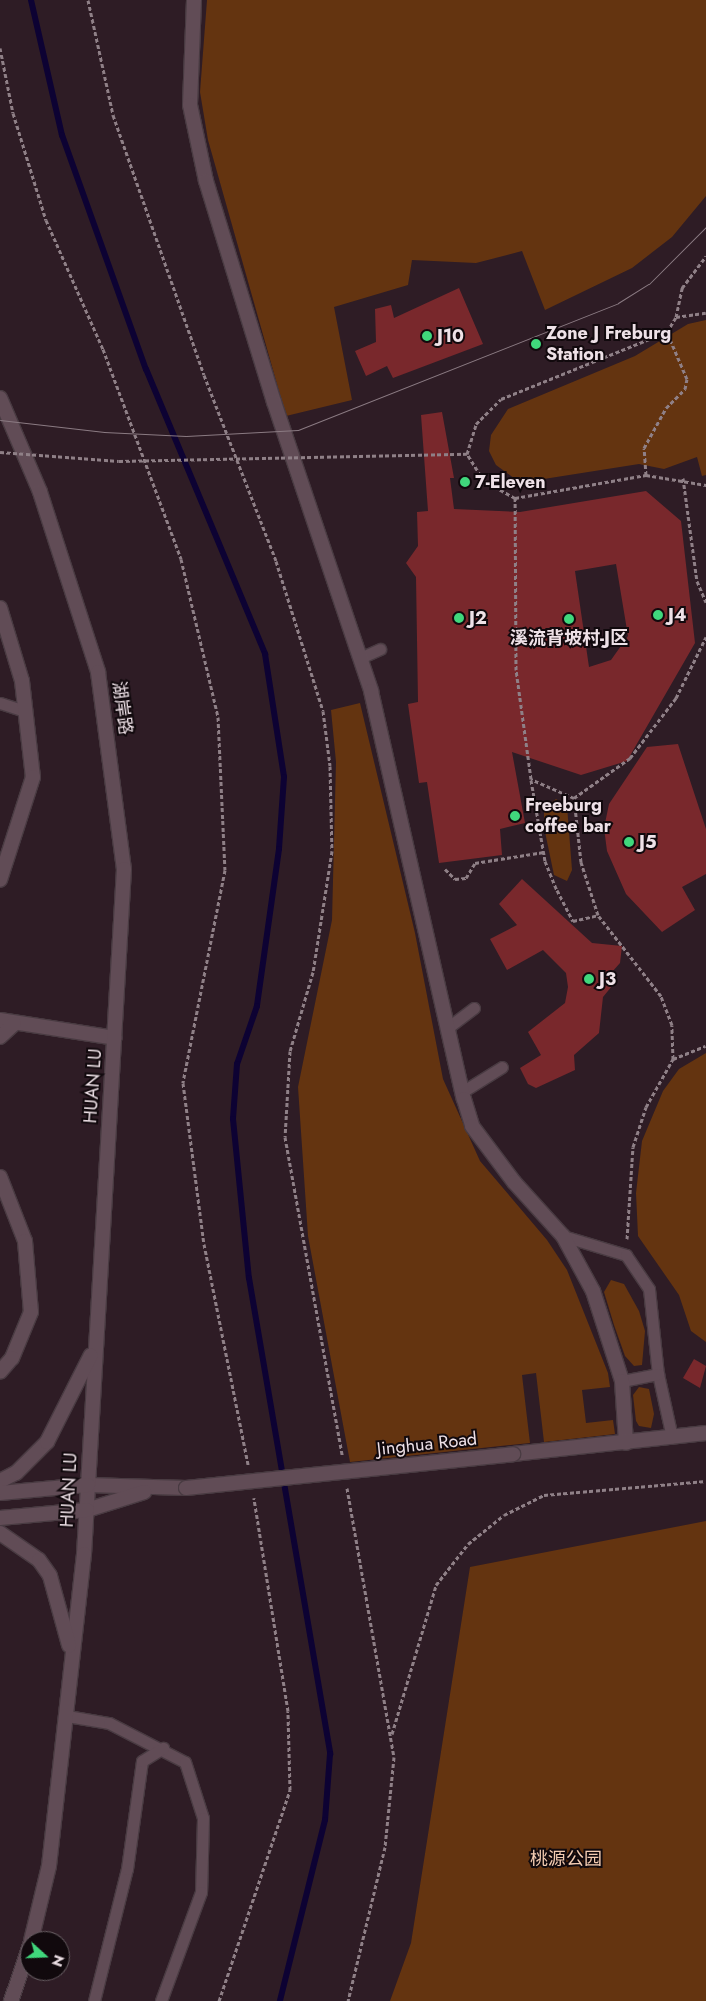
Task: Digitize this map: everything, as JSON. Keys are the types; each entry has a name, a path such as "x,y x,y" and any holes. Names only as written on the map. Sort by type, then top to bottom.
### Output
{"street":[{"path":"194,0 190,105 206,181 360,658 404,826 446,1029 472,1126 514,1182 563,1236 593,1290 622,1381 626,1443"},
{"name":"湖岸路","path":"0,398 40,492 98,672 124,869 115,1038"},
{"path":"0,608 22,681 33,777 0,880"},
{"path":"0,1020 14,1024 115,1038"},
{"path":"0,1036 14,1024"},
{"name":"HUAN LU","path":"33,1931 49,1866 72,1668 88,1485 115,1038"},
{"path":"0,1177 25,1241 31,1312 12,1358 0,1372"},
{"path":"0,1482 16,1473 47,1442 96,1342"},
{"name":"Jinghua Road","path":"0,1493 88,1485 152,1490 186,1488 626,1443 706,1433"},
{"name":"Jinghua Road","path":"0,1518 86,1510 152,1490"},
{"path":"0,1533 39,1560 50,1576 65,1620 72,1668"},
{"path":"12,2001 20,1977"}],"lane":[{"path":"360,658 380,649"},
{"path":"0,703 26,711"},
{"path":"446,1029 474,1008"},
{"path":"462,1092 502,1067"},
{"path":"563,1236 626,1255 649,1289 658,1374 672,1437"},
{"path":"622,1381 658,1374"},
{"path":"67,1716 109,1723 163,1748 185,1762 203,1818 201,1892 161,2001"},
{"path":"94,2001 127,1869 142,1761 163,1748"}],"path":[{"path":"88,0 113,115 204,375 276,561 323,711 332,851 314,962 290,1051 285,1137 344,1466"},
{"path":"0,48 13,113 46,220 103,349 181,559 218,717 225,870 184,1083 204,1244 249,1471"},
{"path":"706,256 682,288 676,317 667,332 502,399 476,424 467,454 484,481 515,498 646,475 683,478 706,485"},
{"path":"676,317 706,313"},
{"path":"646,475 644,448 666,408 685,389 687,379 667,332"},
{"path":"0,452 119,461 467,454"},
{"path":"683,478 697,580 706,602"},
{"path":"515,498 516,670 531,779 544,852 573,921 598,915"},
{"path":"574,798 630,758 676,698 706,637"},
{"path":"531,779 574,798"},
{"path":"574,798 581,862 598,915 661,996 672,1025 673,1059 646,1107 633,1147 626,1255"},
{"path":"445,869 455,879 466,878 475,863 544,852"},
{"path":"673,1059 706,1046"},
{"path":"391,1737 436,1585 468,1544 490,1526 544,1496 706,1481"},
{"path":"347,1486 394,1757 385,1847 348,2001"},
{"path":"219,2001 290,1790 288,1711 252,1489"}],"green space":[{"path":"207,0 706,0 706,196 672,237 632,268 545,310 522,251 476,263 412,260 408,285 334,307 352,400 286,416 208,140 200,92"},
{"path":"706,320 706,475 702,476 697,457 664,469 639,464 531,481 518,481 496,465 489,451 491,435 508,409 635,356 688,324"},
{"path":"360,703 415,933 443,1079 480,1161 547,1240 567,1270 608,1373 610,1387 582,1390 586,1423 613,1420 615,1434 544,1442 536,1373 522,1375 530,1443 350,1462 308,1236 298,1087 332,920 336,762 331,710"},
{"path":"556,799 567,806 572,870 567,881 554,875 544,827 544,808"},
{"path":"706,1053 706,1342 691,1331 679,1295 638,1236 636,1193 642,1141 663,1091 679,1069"},
{"path":"611,1280 624,1284 639,1311 645,1331 642,1365 634,1366 625,1356 604,1292"},
{"path":"639,1387 649,1389 654,1414 651,1428 639,1426 636,1421 633,1395"},
{"name":"桃源公园","path":"706,1521 706,2001 390,2001 411,1943 470,1567"}],"building":[{"name":"J10","path":"459,288 483,344 393,378 387,366 366,376 355,351 376,342 375,309 391,305 394,318"},
{"path":"442,412 454,478 450,478 454,509 520,512 646,491 681,521 695,643 627,761 581,775 512,752 525,823 500,829 502,855 439,863 427,782 419,783 408,704 418,702 416,577 406,563 418,546 417,512 428,511 421,415","holes":["616,564 628,636 611,660 589,667 575,571"]},
{"name":"J5","path":"678,744 706,829 706,874 682,887 695,910 662,932 626,894 607,851 604,828 609,804 647,747"},
{"name":"J3","path":"522,879 592,943 622,946 620,963 612,972 612,986 603,997 599,1033 574,1055 575,1070 536,1088 528,1084 520,1068 541,1055 528,1032 565,1003 568,987 566,973 543,950 507,970 490,939 517,925 499,904"},
{"path":"694,1359 706,1366 700,1388 683,1378"}],"waterway":[{"path":"31,0 62,135 146,369 265,654 284,777 279,849 257,1006 237,1064 233,1119 249,1278 330,1754 325,1820 280,2001"}],"tram line":[{"path":"0,420 104,432 186,436 298,430 618,303 649,284 706,227"}],"place":[{"name":"J10","path":"427,336"},
{"name":"Zone J Freburg Station","path":"536,344"},
{"name":"7-Eleven","path":"465,482"},
{"name":"J4","path":"658,615"},
{"name":"J2","path":"459,618"},
{"name":"溪流背坡村-J区","path":"569,619"},
{"name":"Freeburg coffee bar","path":"515,816"},
{"name":"J5","path":"629,842"},
{"name":"J3","path":"589,979"}]}
